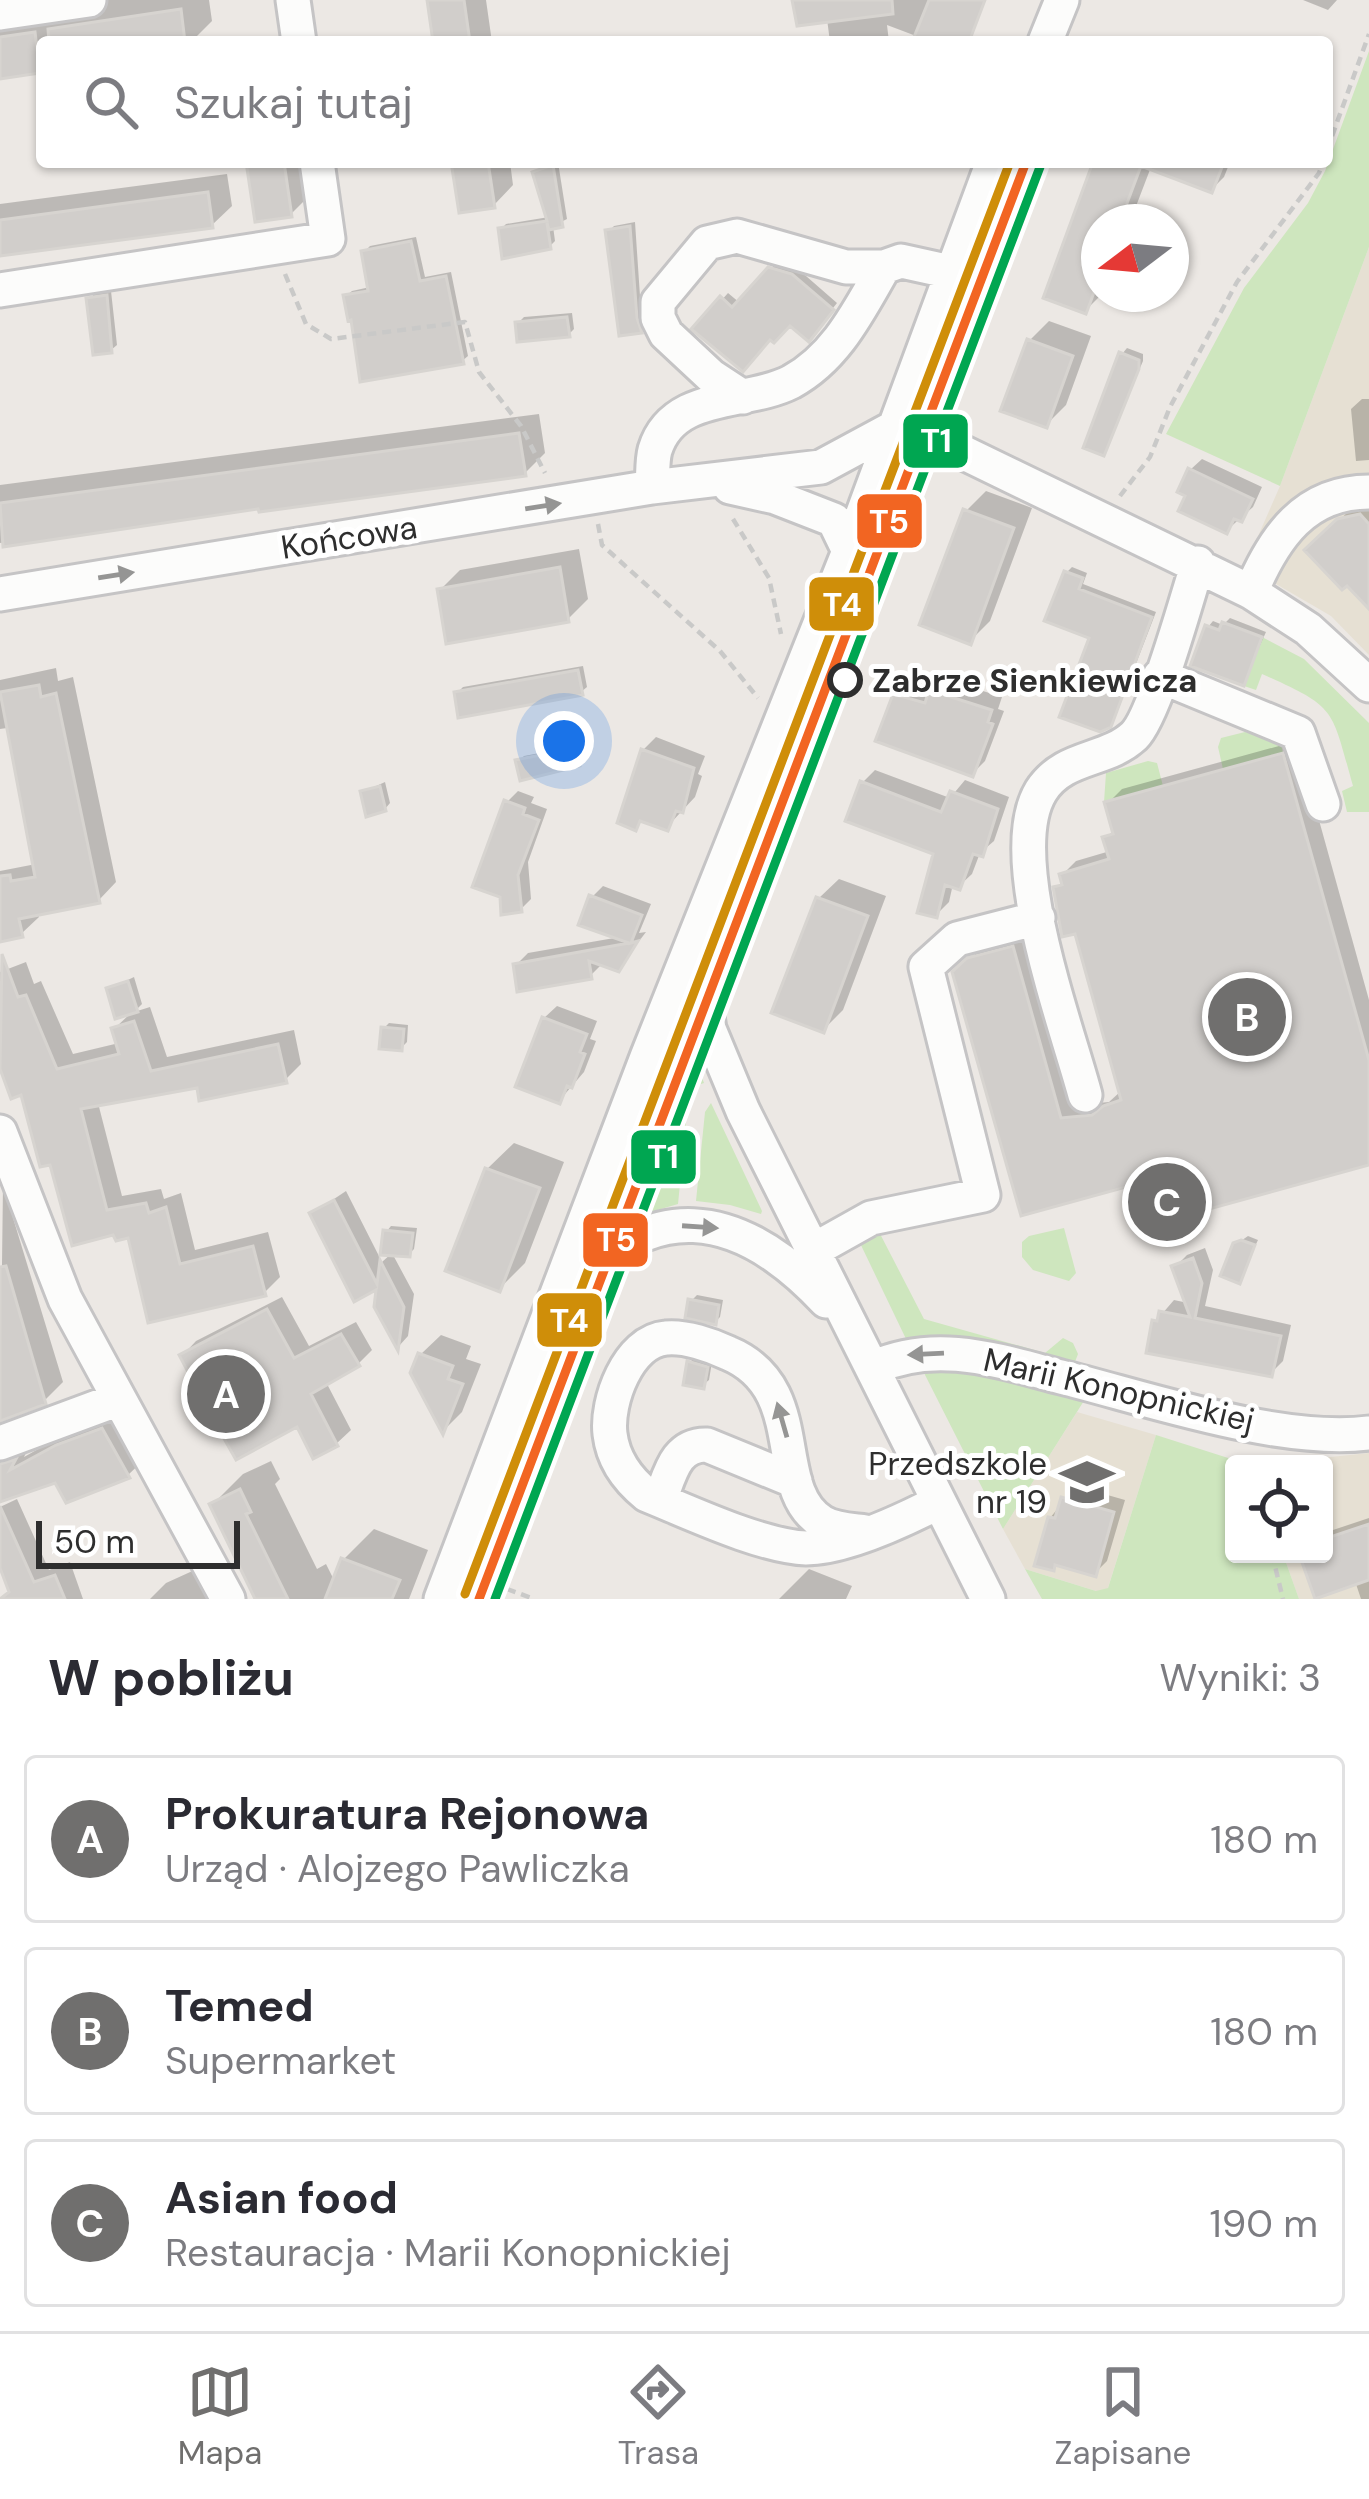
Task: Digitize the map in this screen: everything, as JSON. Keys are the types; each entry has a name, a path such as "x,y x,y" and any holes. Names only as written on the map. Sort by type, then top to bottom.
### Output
{"street":[{"path":"0,13 89,0"},
{"path":"293,0 298,36"},
{"path":"1047,36 1062,0"},
{"path":"0,290 328,239 318,168"},
{"path":"441,1599 647,1058 897,426 991,168"},
{"path":"743,398 667,334 658,318 658,302 706,243 737,236 846,267 901,261 951,272"},
{"path":"652,487 655,449 670,424 688,409 790,382 843,338 884,266"},
{"path":"897,426 923,434 1251,592 1308,629 1369,685"},
{"name":"Końcowa","path":"0,594 652,487 821,467 897,426"},
{"name":"Końcowa","path":"699,481 775,496 834,520 849,550"},
{"path":"1251,592 1283,532 1317,503 1339,493 1369,492"},
{"path":"1085,1095 1038,918 1027,859 1029,820 1056,773 1117,748 1145,722 1198,563"},
{"path":"1160,676 1298,733 1323,804"},
{"path":"812,1250 871,1218 983,1195 926,968 957,939 1038,918"},
{"path":"694,938 704,1009 732,1084 988,1599"},
{"path":"647,1058 675,1041 692,1042 718,1064 732,1084"},
{"path":"0,1132 50,1268 228,1599"},
{"path":"542,1332 564,1297 610,1256 650,1233 680,1225 712,1225 771,1250 797,1270 852,1330"},
{"path":"866,1532 819,1521 806,1506 795,1481 783,1414 754,1368 731,1354 665,1338 633,1356 610,1415 616,1456 629,1481 660,1500 778,1544 832,1545 866,1532 938,1502"},
{"name":"Marii Konopnickiej","path":"872,1368 908,1354 963,1353 1221,1418 1316,1433 1369,1433"},
{"path":"0,1442 119,1399"},
{"path":"660,1500 675,1460 696,1444 795,1481"}],"path":[{"path":"1333,133 1369,34"},
{"path":"1101,520 1150,457 1170,407 1237,282 1321,168"},
{"path":"273,248 306,324 331,339 465,322 479,372 521,426 560,503"},
{"path":"726,513 740,524 769,578 784,645"},
{"path":"597,518 602,545 721,651 761,703"},
{"path":"1274,1563 1282,1599"},
{"path":"507,1589 534,1599"}],"shaded area":[{"path":"1369,247 1369,655 1331,616 1245,566 1280,486"},
{"name":"Przedszkole nr 19","path":"1077,1412 1156,1435 1106,1594 1025,1569 1003,1529"},
{"path":"1369,1453 1369,1599 1299,1599 1286,1563 1333,1563 1333,1457"}],"green space":[{"path":"1369,51 1369,247 1280,486 1166,434 1244,288 1308,203 1326,168 1333,168 1333,149"},
{"path":"1262,637 1304,659 1369,723 1369,812 1347,812 1342,791 1353,786 1328,714 1305,695 1262,674 1256,690 1244,686"},
{"path":"1245,732 1280,739 1283,753 1223,769 1221,738"},
{"path":"1148,761 1157,763 1163,786 1104,802 1106,773"},
{"path":"680,1057 697,1065 704,1083 695,1086 691,1096 659,1084 669,1063"},
{"path":"711,1103 761,1214 696,1201 705,1112"},
{"path":"649,1108 686,1123 678,1204 610,1224 603,1216"},
{"path":"876,1226 924,1319 1045,1353 1063,1338 1073,1343 1078,1354 1073,1367 907,1341 859,1241"},
{"path":"1064,1228 1076,1273 1069,1281 1033,1270 1022,1257 1022,1242 1029,1236"},
{"path":"921,1367 958,1368 1087,1396 1003,1529"},
{"path":"1156,1435 1225,1457 1225,1563 1286,1563 1299,1599 1042,1599 1025,1569 1096,1591 1108,1588"}],"building":[{"path":"427,0 464,0 469,36 432,36"},
{"path":"792,0 892,0 893,14 797,26"},
{"path":"929,0 985,0 971,36 914,36"},
{"path":"181,9 184,36 49,36 48,29"},
{"path":"35,32 36,74 0,79 0,37"},
{"path":"247,168 285,168 292,217 255,222"},
{"path":"452,168 489,168 495,208 459,213"},
{"path":"553,168 563,227 549,230 547,223 551,249 502,259 498,228 547,221 532,172"},
{"path":"1091,168 1140,168 1127,204 1081,204 1081,312 1086,314 1043,298"},
{"path":"1146,168 1222,168 1212,193"},
{"path":"208,192 213,228 0,256 0,220"},
{"path":"630,226 642,333 619,336 605,230"},
{"path":"411,241 420,281 446,276 464,364 360,382 343,295 368,291 361,251"},
{"path":"768,267 792,274 834,310 809,342 790,326 774,343 770,340 743,372 691,329 720,296 732,307"},
{"path":"107,295 112,353 93,355 86,298"},
{"path":"567,317 570,337 517,342 515,322"},
{"path":"1027,339 1073,356 1047,428 1000,411"},
{"path":"1119,352 1139,360 1139,369 1104,456 1083,448"},
{"path":"519,433 526,476 3,547 0,503"},
{"path":"1188,468 1253,499 1242,522 1234,519 1227,534 1178,511 1185,496 1177,492"},
{"path":"963,509 1014,528 971,645 919,625"},
{"path":"1360,514 1369,524 1369,609 1347,586 1342,590 1304,550 1337,519"},
{"path":"560,567 569,622 446,644 437,589"},
{"path":"1064,571 1083,578 1079,589 1152,617 1111,727 1100,732 1059,717 1089,638 1044,621"},
{"path":"1222,622 1262,637 1244,686 1190,666 1205,625 1219,630"},
{"path":"578,670 583,695 458,718 454,692"},
{"path":"39,685 41,697 56,693 100,903 19,919 23,937 0,942 0,876 10,875 11,881 35,877 0,692"},
{"path":"929,690 992,710 988,722 993,724 973,777 875,741 893,694 925,703"},
{"path":"576,748 580,766 520,781 515,760"},
{"path":"641,749 694,768 683,813 676,811 668,831 640,821 636,831 617,823"},
{"path":"1283,753 1369,1060 1369,1165 1155,1224 1144,1182 1021,1216 952,972 967,958 1013,946 1061,1118 1092,1115 1121,1100 1075,934 1062,937 1053,887 1062,885 1059,874 1109,859 1102,837 1113,834 1104,802"},
{"path":"860,781 941,812 950,791 998,809 983,857 973,854 960,890 945,885 937,918 917,913 933,854 845,821"},
{"path":"380,786 386,811 366,817 360,791"},
{"path":"504,800 539,820 518,875 522,912 501,915 500,897 472,887"},
{"path":"589,895 642,915 631,943 638,941 619,972 589,961 592,979 517,992 513,964 629,943 578,925"},
{"path":"816,897 868,916 824,1033 771,1013"},
{"path":"2,954 18,997 26,995 57,1069 119,1054 111,1028 134,1021 151,1071 278,1044 287,1083 199,1101 197,1088 81,1109 107,1210 146,1203 149,1213 166,1207 180,1264 253,1246 266,1296 148,1323 128,1238 116,1241 113,1235 72,1246 50,1165 40,1167 21,1095 11,1099 0,1069"},
{"path":"128,981 138,1012 115,1019 106,988"},
{"path":"542,1017 587,1034 572,1088 567,1086 560,1104 515,1087"},
{"path":"381,1027 404,1029 402,1051 379,1049"},
{"path":"485,1168 540,1188 500,1292 445,1271"},
{"path":"334,1200 377,1284 380,1260 404,1307 398,1351 374,1307 376,1290 354,1302 309,1213"},
{"path":"383,1230 413,1233 410,1257 380,1255"},
{"path":"1241,1240 1255,1245 1240,1284 1220,1276 1233,1243"},
{"path":"1193,1258 1202,1283 1195,1318 1281,1336 1272,1377 1146,1353 1152,1320 1157,1321 1159,1311 1190,1317 1171,1266"},
{"path":"6,1266 46,1404 0,1421 0,1267"},
{"path":"688,1299 719,1305 716,1325 685,1318"},
{"path":"267,1309 294,1358 341,1334 360,1366 311,1394 338,1446 313,1459 297,1427 236,1460 208,1410 199,1415 189,1396 198,1391 179,1355"},
{"path":"418,1353 453,1366 448,1379 463,1384 443,1435 410,1373"},
{"path":"687,1361 708,1367 704,1389 683,1385"},
{"path":"102,1428 130,1478 66,1503 55,1483 0,1502 0,1464 16,1459 10,1470 56,1445"},
{"path":"240,1489 251,1512 246,1514 288,1599 255,1599 209,1504"},
{"path":"1061,1497 1114,1512 1096,1577 1055,1565 1054,1571 1034,1566 1048,1517 1055,1518"},
{"path":"0,1506 34,1582 55,1575 65,1599 0,1599 9,1592 0,1568"},
{"path":"1369,1524 1369,1580 1315,1599 1302,1563 1333,1563 1333,1536"},
{"path":"341,1558 400,1580 392,1599 325,1599"}],"transit line":[{"name":"T4","path":"465,1594 1008,168"},
{"name":"T5","path":"479,1599 1024,168"},
{"name":"T1","path":"495,1599 1040,168"}],"place":[{"name":"Zabrze Sienkiewicza","path":"845,680"},
{"name":"Temed","path":"1247,1017"},
{"name":"Asian food","path":"1167,1202"},
{"name":"Prokuratura Rejonowa","path":"226,1394"},
{"name":"Przedszkole nr 19","path":"1087,1482"}]}
